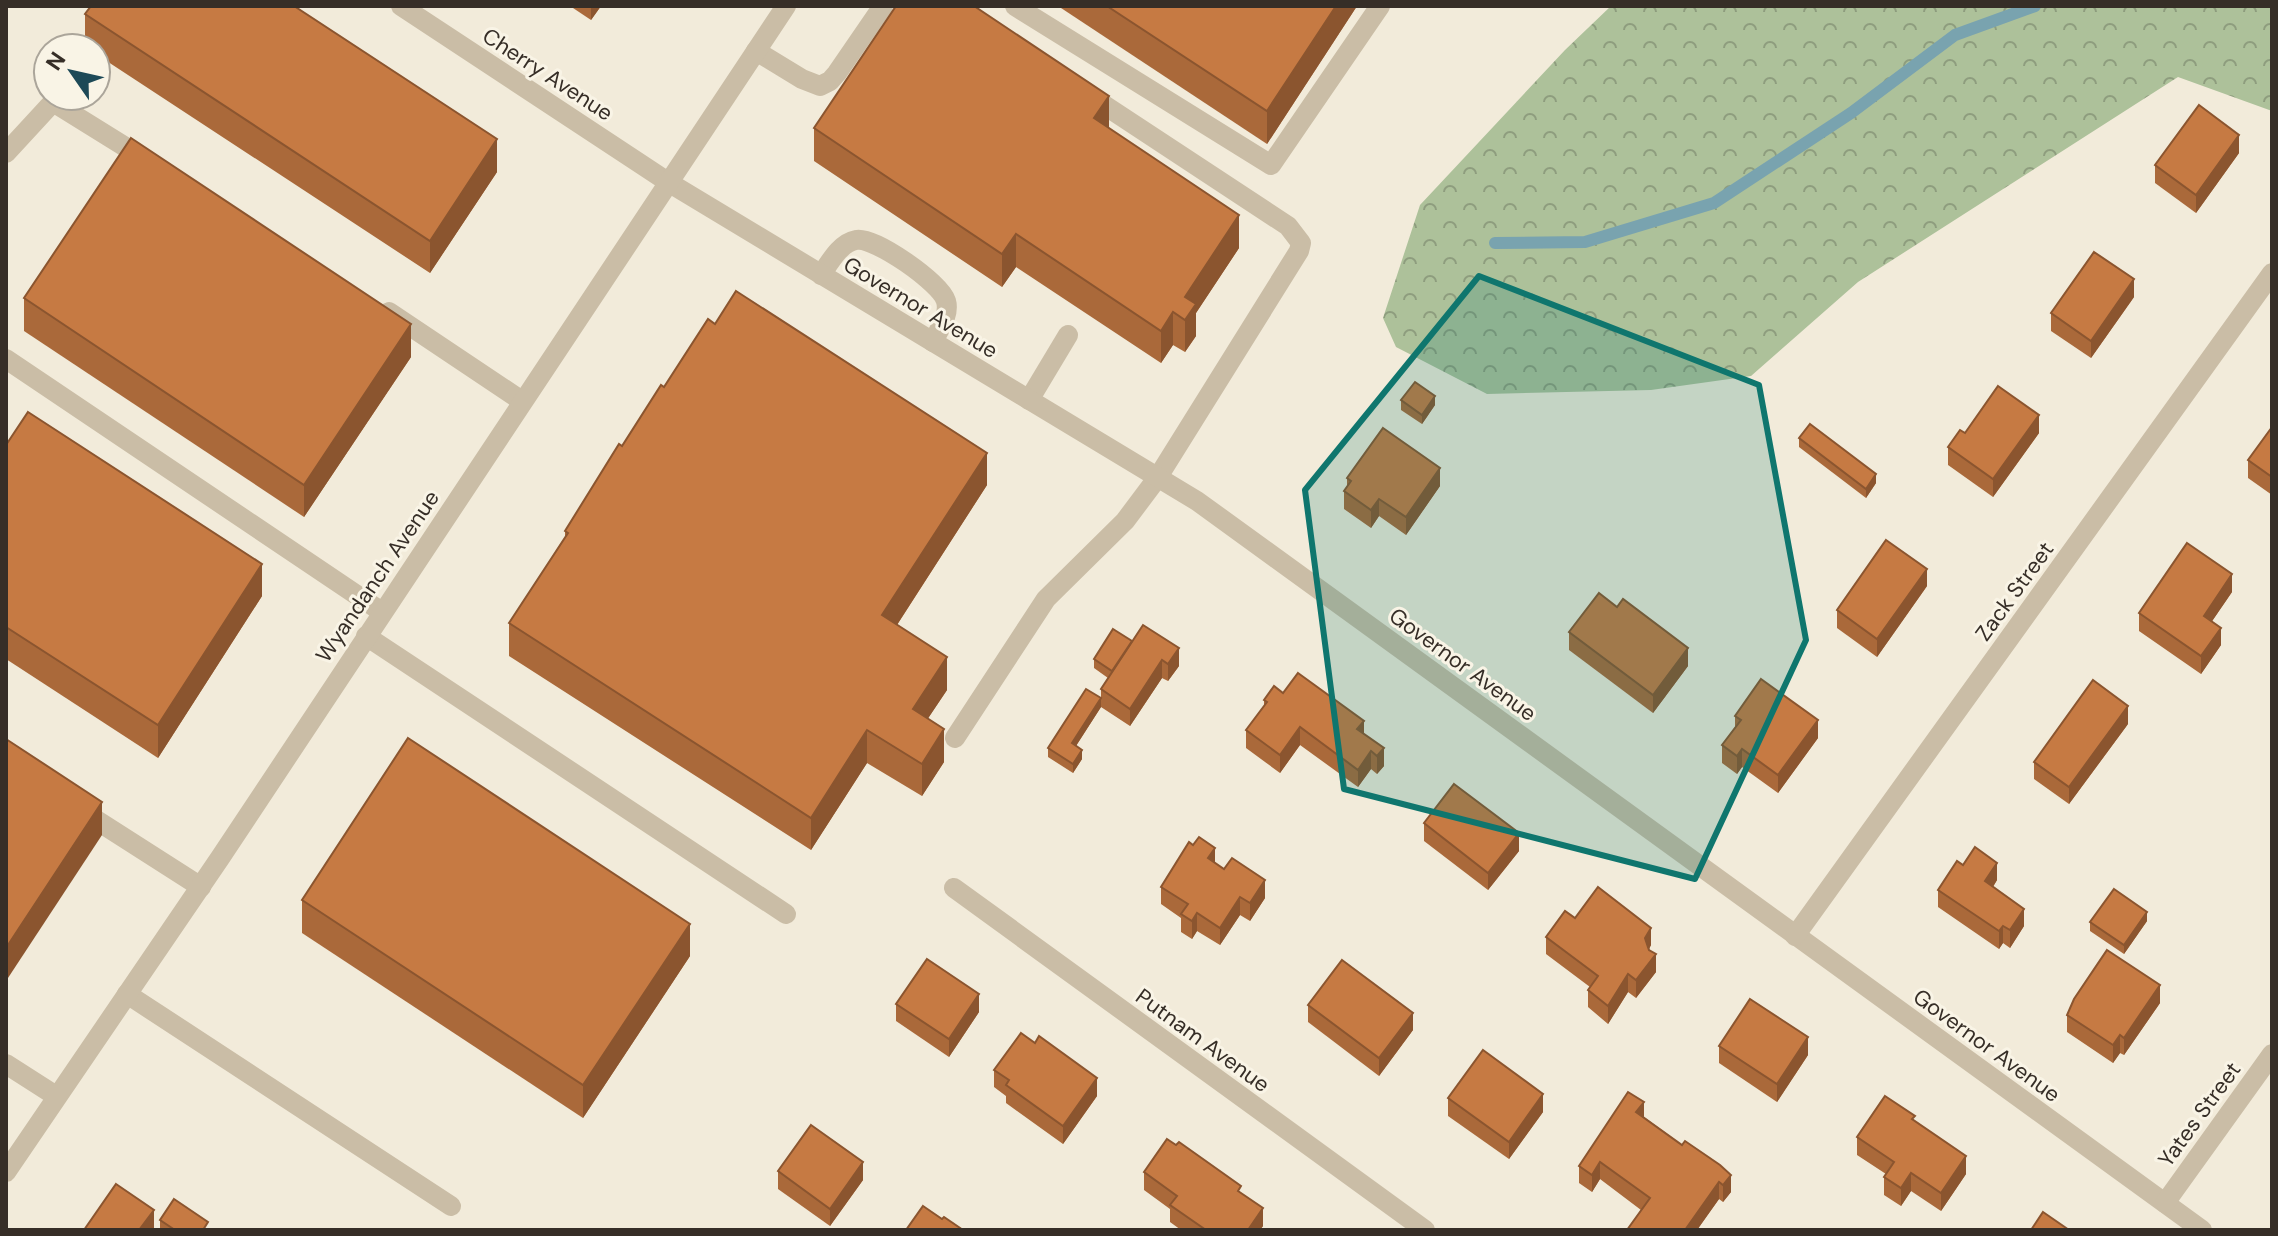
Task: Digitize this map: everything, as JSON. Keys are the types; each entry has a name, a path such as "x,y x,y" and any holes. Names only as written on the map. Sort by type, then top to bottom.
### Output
{"street":[{"name":"Cherry Avenue","path":"401,6 668,182"},
{"name":"Wyandanch Avenue","path":"6,1172 201,887 786,6"},
{"path":"756,51 802,79 820,86 837,73 883,6"},
{"path":"1015,6 1271,165 1380,6"},
{"path":"955,738 1046,599 1125,521 1158,477 1299,251 1301,243 1288,226 1073,85"},
{"path":"6,153 53,102 160,169"},
{"name":"Governor Avenue","path":"668,182 1197,501 2202,1230"},
{"path":"821,275 836,253 851,242 867,240 882,248 942,292 947,314 933,342"},
{"name":"Zack Street","path":"1795,936 2272,273"},
{"path":"373,302 522,401"},
{"path":"1029,400 1068,335"},
{"path":"6,359 382,612"},
{"path":"366,636 786,914"},
{"path":"59,795 201,887"},
{"name":"Putnam Avenue","path":"954,888 1425,1230"},
{"path":"127,994 451,1206"},
{"name":"Yates Street","path":"2165,1203 2272,1054"},
{"path":"6,1064 56,1096"}],"highlighted area":[{"path":"1479,276 1759,385 1806,640 1695,879 1344,789 1305,490"}],"green space":[{"path":"1611,6 2272,6 2272,111 2178,77 1858,282 1751,376 1651,390 1487,394 1396,347 1383,318 1420,205 1565,50"}],"building":[{"path":"91,6 294,6 497,139 430,241 85,14"},
{"path":"896,6 974,6 1109,96 1094,118 1239,215 1185,297 1196,304 1185,320 1173,312 1161,331 1016,234 1002,254 814,128"},
{"path":"1107,6 1336,6 1267,111"},
{"path":"2199,105 2239,135 2196,195 2155,165"},
{"path":"131,138 411,324 304,485 24,298"},
{"path":"2094,252 2134,279 2091,341 2051,313"},
{"path":"736,291 987,453 882,615 947,657 913,709 944,729 922,764 867,730 811,818 509,623 568,533 565,531 619,444 622,446 708,319 715,324"},
{"path":"1415,382 1435,396 1422,415 1401,400"},
{"path":"1998,386 2039,415 1993,479 1948,447 1960,430 1965,433"},
{"path":"28,412 262,564 158,725 6,627 6,445"},
{"path":"1810,424 1876,474 1866,489 1799,438"},
{"path":"2272,427 2272,477 2248,460"},
{"path":"1383,428 1440,468 1406,517 1379,499 1371,510 1344,491 1351,481 1347,478"},
{"path":"1886,540 1927,569 1877,639 1837,610"},
{"path":"2187,543 2232,574 2204,616 2221,628 2201,656 2139,613"},
{"path":"1599,593 1617,607 1623,599 1688,648 1653,695 1569,632"},
{"path":"1143,625 1179,648 1168,664 1162,660 1130,709 1101,689"},
{"path":"1113,629 1132,641 1112,671 1094,659"},
{"path":"1298,673 1364,721 1357,729 1384,748 1377,756 1371,751 1358,770 1300,727 1280,755 1246,730 1267,702 1264,700 1274,686 1283,693"},
{"path":"1761,679 1818,720 1778,775 1742,749 1737,756 1722,745 1741,720 1735,716"},
{"path":"2093,680 2128,706 2069,787 2034,762"},
{"path":"1086,689 1101,698 1072,743 1082,750 1073,764 1048,748"},
{"path":"408,738 690,924 583,1085 302,900"},
{"path":"6,739 102,802 6,948"},
{"path":"1454,784 1519,833 1488,873 1424,823"},
{"path":"1199,837 1215,848 1208,858 1224,869 1232,858 1265,880 1250,903 1240,897 1220,928 1197,913 1192,921 1181,914 1188,904 1161,887 1189,842 1193,845"},
{"path":"1975,847 1997,863 1985,881 2024,909 2010,930 2003,926 1999,931 1938,890 1957,861 1963,865"},
{"path":"1598,887 1651,928 1645,938 1649,950 1656,954 1636,980 1628,974 1608,1006 1588,990 1598,976 1546,937 1565,911 1575,918"},
{"path":"2114,889 2147,912 2124,945 2090,922"},
{"path":"2107,950 2160,985 2124,1038 2120,1035 2113,1045 2067,1015 2074,999"},
{"path":"927,959 979,994 949,1039 896,1004"},
{"path":"1342,960 1413,1013 1379,1058 1308,1005"},
{"path":"1750,999 1808,1037 1777,1084 1719,1046"},
{"path":"1021,1033 1035,1043 1039,1036 1097,1078 1063,1126 1006,1085 1009,1080 994,1070"},
{"path":"1483,1050 1543,1094 1509,1142 1448,1098"},
{"path":"1628,1092 1644,1102 1636,1112 1682,1145 1685,1141 1731,1175 1723,1185 1719,1182 1685,1230 1627,1230 1650,1198 1600,1162 1592,1175 1579,1166"},
{"path":"1885,1096 1915,1116 1912,1119 1966,1156 1941,1193 1911,1173 1901,1188 1884,1177 1894,1162 1857,1137"},
{"path":"811,1125 863,1162 830,1209 778,1171"},
{"path":"1167,1139 1176,1145 1179,1142 1241,1186 1238,1191 1263,1208 1248,1230 1206,1230 1170,1205 1177,1196 1144,1172"},
{"path":"116,1184 154,1210 139,1230 84,1230"},
{"path":"174,1199 208,1222 203,1230 175,1230 160,1220"},
{"path":"923,1206 942,1219 944,1217 963,1230 906,1230"},
{"path":"2043,1212 2069,1230 2031,1230"}],"waterway":[{"path":"1495,243 1585,242 1714,203 1851,113 1955,35 2035,6"}]}
